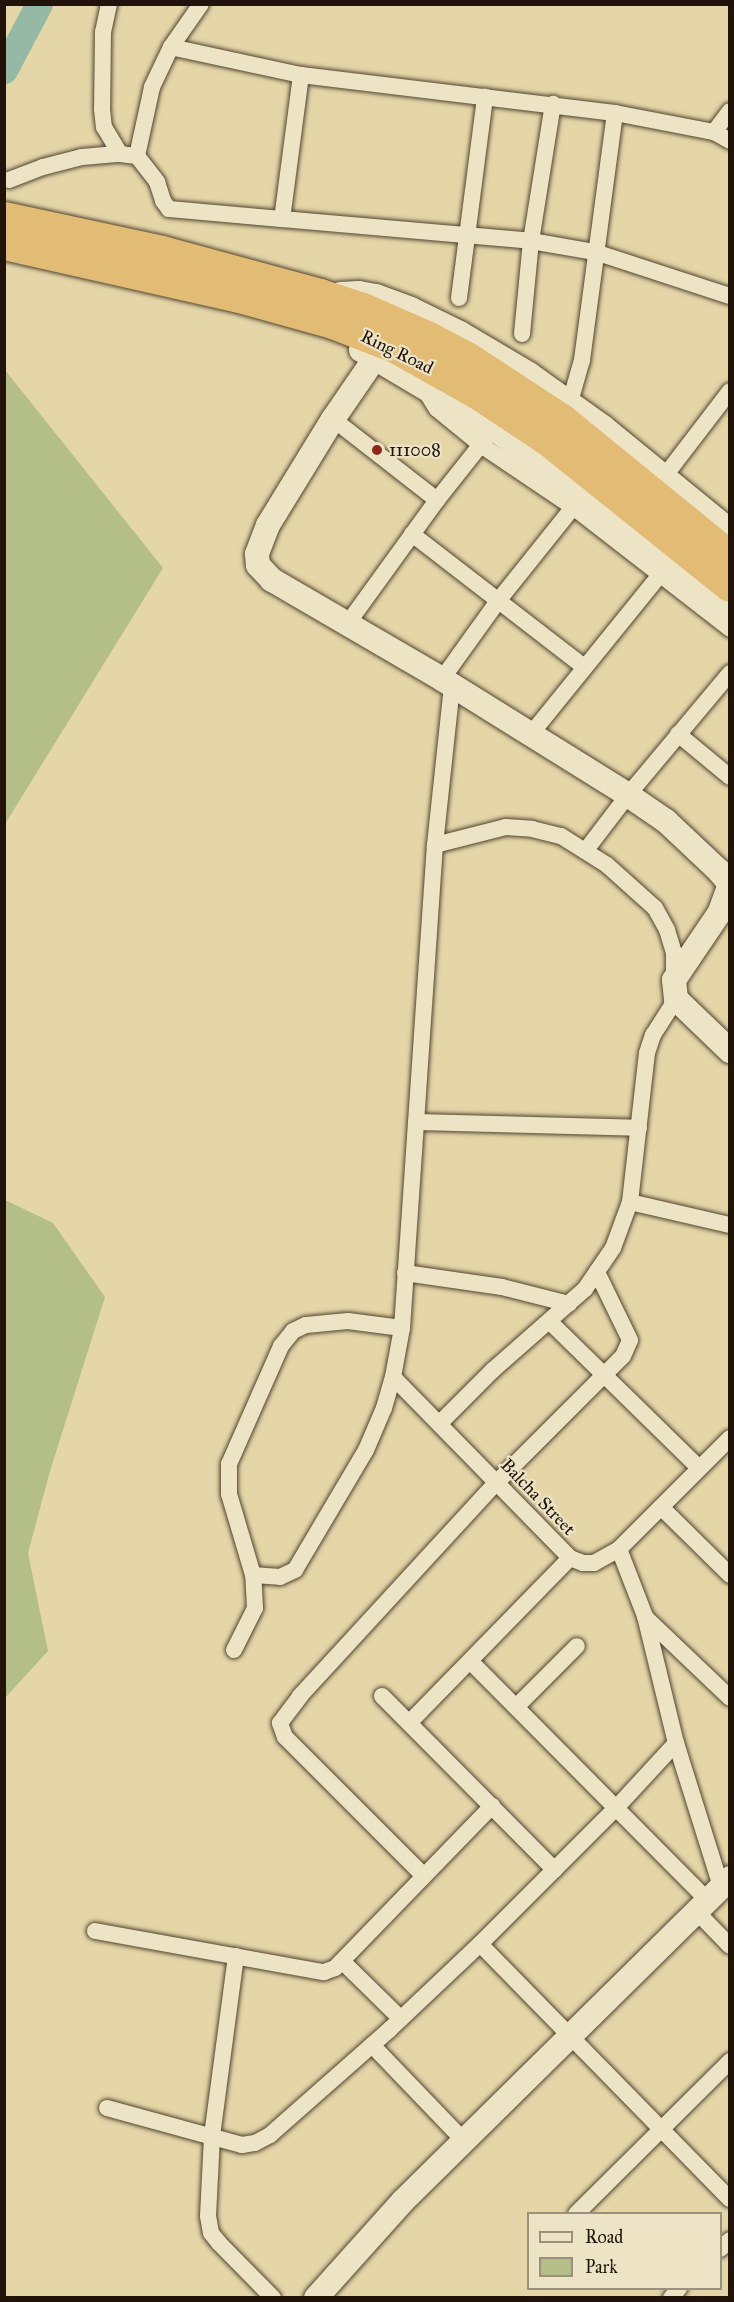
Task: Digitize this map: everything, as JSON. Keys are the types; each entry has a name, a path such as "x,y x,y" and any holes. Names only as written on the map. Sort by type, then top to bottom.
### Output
{"highway":[{"name":"Ring Road","path":"4,218 159,264 333,323 394,347 495,405 548,440 729,585"},
{"name":"Ring Road","path":"4,244 159,264 320,295 363,309 429,338 505,382 562,420 729,557"}],"street":[{"path":"109,4 103,32 102,109 104,127 120,154"},
{"path":"137,156 152,87 171,47 201,4"},
{"path":"171,47 301,75 615,113 714,132 729,141"},
{"path":"282,219 301,75"},
{"path":"459,298 485,97"},
{"path":"522,334 531,241 553,104"},
{"path":"714,132 729,111"},
{"path":"570,402 582,360 615,113"},
{"path":"9,180 43,167 82,157 120,154 137,156 157,182 163,201 169,209 531,241 595,252 729,296"},
{"path":"320,295 359,293 411,309 460,333 570,402 729,531"},
{"path":"333,323 353,346 423,387 487,437 578,501 664,570 729,629"},
{"path":"375,358 333,419 268,525 257,554 258,565 272,580 447,682 628,795 666,821 719,871 729,884 720,912 675,989 646,1053 630,1202 613,1248 597,1272 569,1304 493,1370 440,1423"},
{"path":"664,477 729,391"},
{"path":"333,419 437,500"},
{"path":"348,623 437,500 487,437"},
{"path":"253,1575 280,1577 296,1570 366,1450 384,1408 393,1377 402,1328 447,682 498,601 578,501"},
{"path":"412,534 584,667"},
{"path":"664,570 729,614"},
{"path":"531,734 664,570"},
{"path":"586,850 628,795 729,673"},
{"path":"678,734 729,777"},
{"path":"435,845 506,827 532,829 561,836 586,850 655,908 667,930 674,953 675,989 729,1052"},
{"path":"416,1122 639,1128"},
{"path":"630,1202 729,1225"},
{"path":"424,1876 285,1737 280,1723 300,1696 497,1482 623,1356 630,1340 597,1272"},
{"path":"405,1273 502,1287 569,1304"},
{"path":"234,1650 255,1608 253,1575 229,1494 229,1464 281,1346 293,1331 306,1325 348,1321 402,1328"},
{"path":"549,1321 699,1468"},
{"name":"Balcha Street","path":"393,1377 570,1558 410,1722"},
{"path":"570,1558 583,1563 594,1563 619,1549 729,1438"},
{"path":"661,1507 729,1575"},
{"path":"619,1549 645,1616 714,1895 729,1946"},
{"path":"645,1616 729,1698"},
{"path":"516,1707 577,1646"},
{"path":"471,1662 617,1807 714,1895"},
{"path":"382,1696 555,1870"},
{"path":"107,2108 242,2145 255,2143 270,2135 401,2019 480,1944 617,1807 676,1743"},
{"path":"95,1931 324,1972 343,1962 492,1806"},
{"path":"316,2298 403,2201 463,2140 714,1895"},
{"path":"480,1944 729,2199"},
{"path":"236,1956 212,2137 208,2216 211,2233 273,2298"},
{"path":"343,1962 401,2019"},
{"path":"372,2045 463,2140"},
{"path":"578,2212 729,2061"}],"green space":[{"path":"5,370 163,568 5,824"},
{"path":"5,1200 53,1223 105,1297 50,1471 28,1553 48,1651 5,1698"}],"waterway":[{"path":"4,70 39,4"}],"place":[{"name":"111008","path":"377,450"}]}
